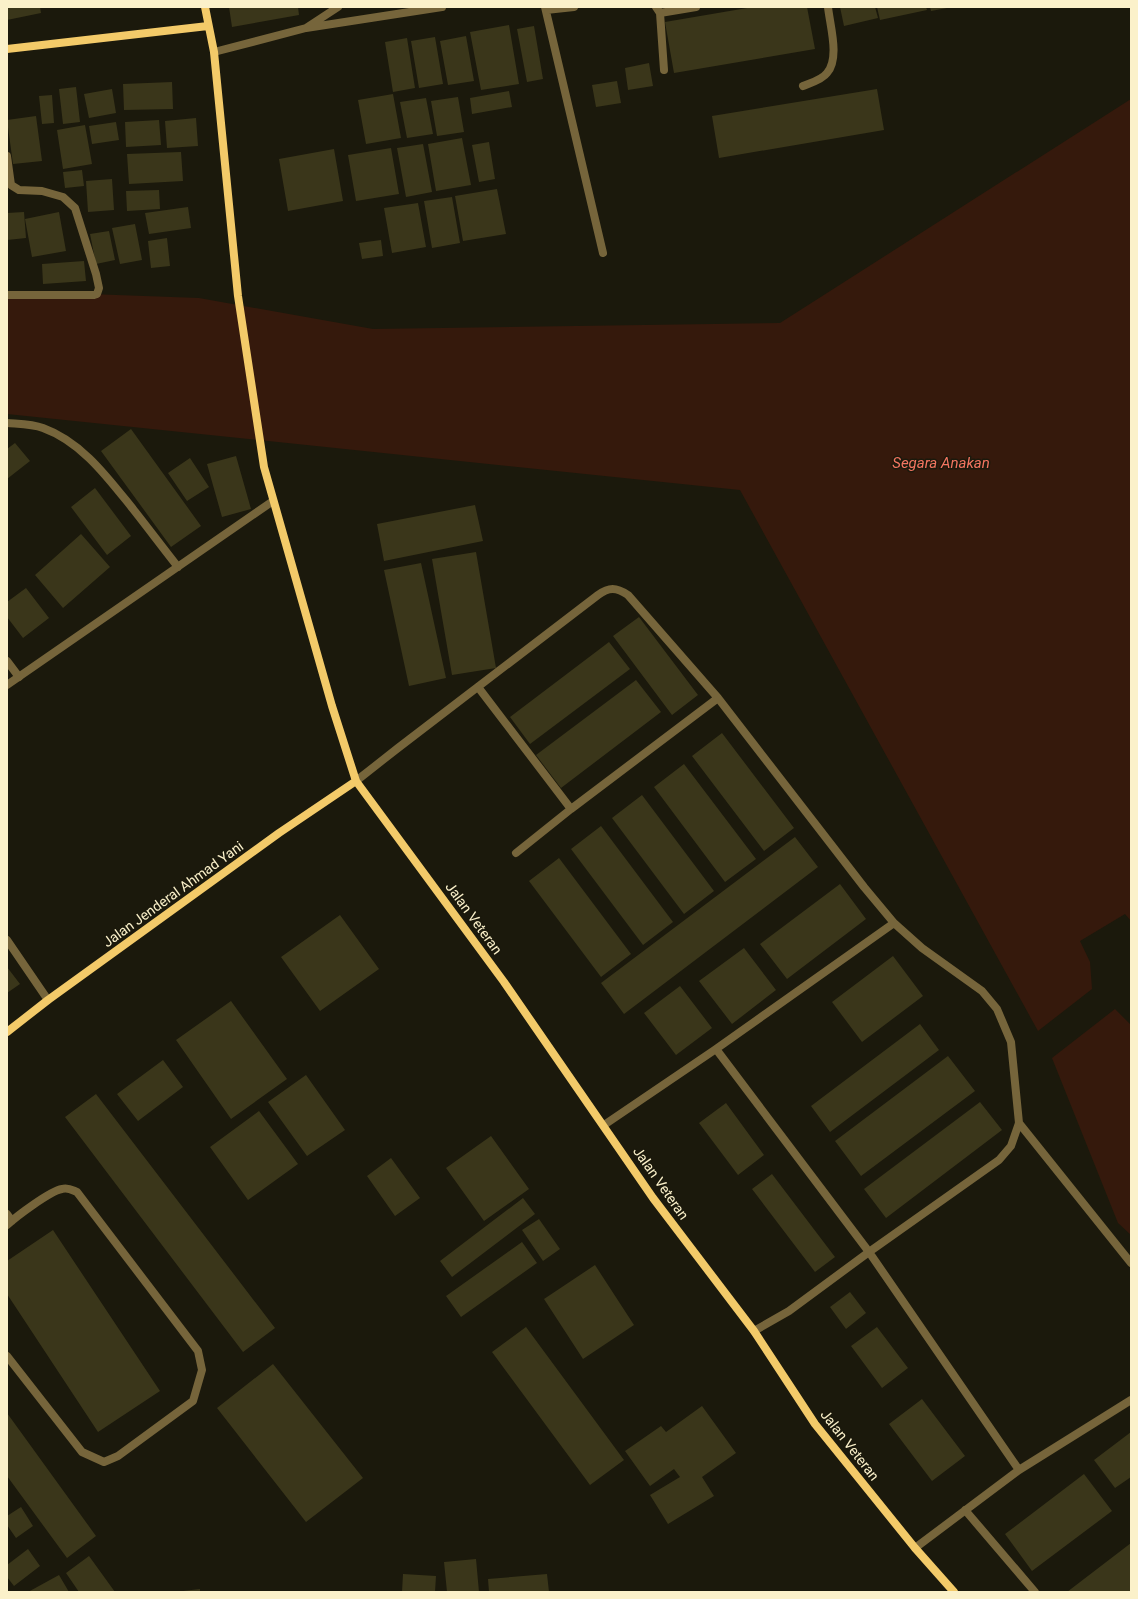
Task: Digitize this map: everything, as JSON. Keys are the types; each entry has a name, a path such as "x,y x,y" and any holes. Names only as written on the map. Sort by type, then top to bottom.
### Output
{"main road":[{"name":"Jalan Veteran","path":"205,7 214,52 238,296 264,467 332,706 356,781 504,982 653,1198 754,1331 815,1424 914,1548 954,1592"},
{"path":"7,49 208,26"},
{"name":"Jalan Jenderal Ahmad Yani","path":"7,1032 48,1000 279,833 356,781"}],"street":[{"path":"306,28 338,7"},
{"path":"214,52 306,28 442,7"},
{"path":"574,7 546,9 603,253"},
{"path":"664,70 658,10 696,7"},
{"path":"803,86 823,77 828,73 834,56 828,7"},
{"path":"7,156 11,185 19,190 42,191 63,197 75,208 96,274 99,290 97,294 94,295 7,295"},
{"path":"7,423 42,428 58,435 75,446 98,467 178,567"},
{"path":"7,685 273,501"},
{"path":"356,781 598,595 613,588 628,595 718,698 864,887 894,923 922,948 982,991 997,1009 1011,1042 1019,1123 1011,1146 999,1160 789,1311 754,1331"},
{"path":"7,661 19,677"},
{"path":"478,687 571,809"},
{"path":"516,853 571,809 718,698"},
{"path":"604,1125 716,1049 894,923"},
{"path":"7,940 48,1000"},
{"path":"716,1049 869,1252 1019,1470"},
{"path":"1019,1123 1131,1263"},
{"path":"7,1356 82,1452 104,1462 118,1456 193,1401 202,1370 198,1351 77,1192 71,1189 61,1189 9,1220"},
{"path":"914,1548 1019,1470 1131,1400"},
{"path":"965,1510 1036,1592"}],"water":[{"name":"Segara Anakan","path":"1131,99 1131,921 1125,914 1080,941 1090,962 1092,989 1038,1031 740,490 7,414 7,291 199,298 373,329 780,323"},
{"path":"1115,1009 1131,1025 1131,1235 1118,1223 1052,1058"}],"building":[{"path":"7,7 40,7 41,13 7,20"},
{"path":"229,7 298,7 299,15 232,27"},
{"path":"753,7 807,7 815,49 674,73 665,22"},
{"path":"840,7 875,7 878,18 844,26"},
{"path":"877,7 926,7 927,10 880,20"},
{"path":"930,7 947,7 947,8 931,11"},
{"path":"509,25 519,84 481,90 470,32"},
{"path":"534,26 543,79 527,82 517,29"},
{"path":"466,36 474,81 448,85 440,41"},
{"path":"435,37 443,84 419,88 411,41"},
{"path":"407,38 415,88 393,92 385,42"},
{"path":"649,63 653,86 628,90 625,68"},
{"path":"617,81 621,103 596,107 592,85"},
{"path":"172,82 173,109 124,110 123,84"},
{"path":"76,87 80,122 63,124 59,89"},
{"path":"112,89 116,113 89,118 84,94"},
{"path":"877,89 884,130 719,158 712,116"},
{"path":"509,91 512,107 472,114 470,98"},
{"path":"393,94 401,138 366,144 358,100"},
{"path":"52,95 54,123 42,124 39,96"},
{"path":"458,97 464,132 437,136 431,101"},
{"path":"426,98 433,134 407,138 400,102"},
{"path":"36,116 42,161 13,164 7,120"},
{"path":"196,118 198,146 167,148 165,121"},
{"path":"159,120 161,145 126,147 125,122"},
{"path":"116,122 119,140 92,144 89,126"},
{"path":"85,125 92,164 63,169 57,130"},
{"path":"462,138 471,185 436,191 428,144"},
{"path":"489,142 495,179 479,182 472,145"},
{"path":"423,144 432,192 406,197 397,148"},
{"path":"391,148 399,194 356,201 348,155"},
{"path":"334,149 343,201 288,211 279,159"},
{"path":"181,152 183,181 129,184 127,154"},
{"path":"82,170 84,186 65,188 63,172"},
{"path":"112,179 114,210 88,212 86,181"},
{"path":"497,189 506,234 463,241 455,196"},
{"path":"159,190 160,209 127,211 126,191"},
{"path":"452,197 460,243 432,248 424,201"},
{"path":"418,203 426,247 392,253 384,208"},
{"path":"188,207 191,228 149,234 145,213"},
{"path":"24,212 26,238 7,240 7,213"},
{"path":"59,212 66,251 32,257 25,219"},
{"path":"135,224 142,260 120,264 112,228"},
{"path":"109,231 115,260 96,264 90,234"},
{"path":"167,238 170,266 151,268 148,241"},
{"path":"381,240 383,256 362,259 359,243"},
{"path":"84,261 86,281 43,284 42,264"},
{"path":"131,429 201,526 171,547 101,451"},
{"path":"15,443 30,461 7,479 7,449"},
{"path":"236,456 251,509 222,517 207,464"},
{"path":"190,458 209,487 187,501 168,473"},
{"path":"95,488 131,536 107,555 71,507"},
{"path":"475,505 483,541 384,561 377,524"},
{"path":"81,534 110,567 63,608 35,575"},
{"path":"476,552 496,668 452,675 432,559"},
{"path":"421,563 446,678 409,686 384,570"},
{"path":"26,588 49,618 23,638 7,617 7,602"},
{"path":"639,617 698,695 672,715 613,636"},
{"path":"609,642 630,669 530,744 510,717"},
{"path":"636,680 661,712 561,788 536,755"},
{"path":"722,733 794,828 764,851 692,756"},
{"path":"684,764 756,859 725,882 654,787"},
{"path":"642,795 714,891 684,914 612,818"},
{"path":"601,826 673,922 643,945 571,849"},
{"path":"795,837 818,867 624,1014 601,983"},
{"path":"559,858 631,954 601,977 529,881"},
{"path":"840,884 866,919 787,979 760,944"},
{"path":"340,915 379,969 320,1011 281,957"},
{"path":"744,948 776,990 732,1024 699,981"},
{"path":"893,956 923,996 862,1042 832,1002"},
{"path":"7,967 20,984 7,993"},
{"path":"680,986 712,1028 676,1055 644,1013"},
{"path":"231,1001 287,1079 231,1119 176,1040"},
{"path":"920,1024 939,1050 830,1132 811,1106"},
{"path":"948,1056 975,1091 861,1176 835,1141"},
{"path":"163,1060 183,1087 138,1121 117,1094"},
{"path":"306,1075 345,1130 307,1156 268,1102"},
{"path":"96,1094 275,1328 243,1352 65,1117"},
{"path":"980,1102 1002,1130 886,1218 864,1189"},
{"path":"726,1103 764,1155 738,1175 699,1123"},
{"path":"259,1111 298,1164 248,1200 210,1147"},
{"path":"491,1136 529,1189 484,1221 446,1168"},
{"path":"391,1158 420,1198 395,1216 367,1176"},
{"path":"772,1174 835,1257 815,1272 752,1189"},
{"path":"523,1198 535,1214 452,1277 440,1261"},
{"path":"539,1219 560,1249 543,1261 522,1230"},
{"path":"53,1230 160,1391 98,1432 7,1294 7,1261"},
{"path":"522,1242 537,1263 461,1317 446,1296"},
{"path":"595,1265 634,1325 583,1359 544,1299"},
{"path":"850,1292 866,1313 846,1329 830,1307"},
{"path":"526,1327 624,1460 590,1485 492,1352"},
{"path":"877,1327 908,1368 882,1388 851,1346"},
{"path":"273,1364 363,1478 306,1522 217,1408"},
{"path":"922,1399 965,1456 932,1481 889,1424"},
{"path":"702,1406 736,1453 702,1477 714,1496 668,1524 650,1495 680,1477 674,1469 650,1486 625,1451 661,1426 666,1432"},
{"path":"7,1413 96,1536 67,1558 7,1476"},
{"path":"1131,1432 1131,1477 1115,1488 1094,1460"},
{"path":"1084,1474 1112,1511 1032,1571 1005,1534"},
{"path":"21,1507 33,1526 16,1538 7,1525 7,1516"},
{"path":"1131,1543 1131,1592 1067,1592"},
{"path":"28,1549 40,1566 14,1586 7,1577 7,1565"},
{"path":"89,1556 115,1592 79,1592 66,1573"},
{"path":"476,1559 479,1592 447,1592 444,1562"},
{"path":"403,1574 436,1576 435,1592 402,1592"},
{"path":"547,1574 549,1592 489,1592 488,1579"},
{"path":"59,1575 69,1592 28,1592"},
{"path":"200,1589 200,1592 183,1592 183,1591"}]}
